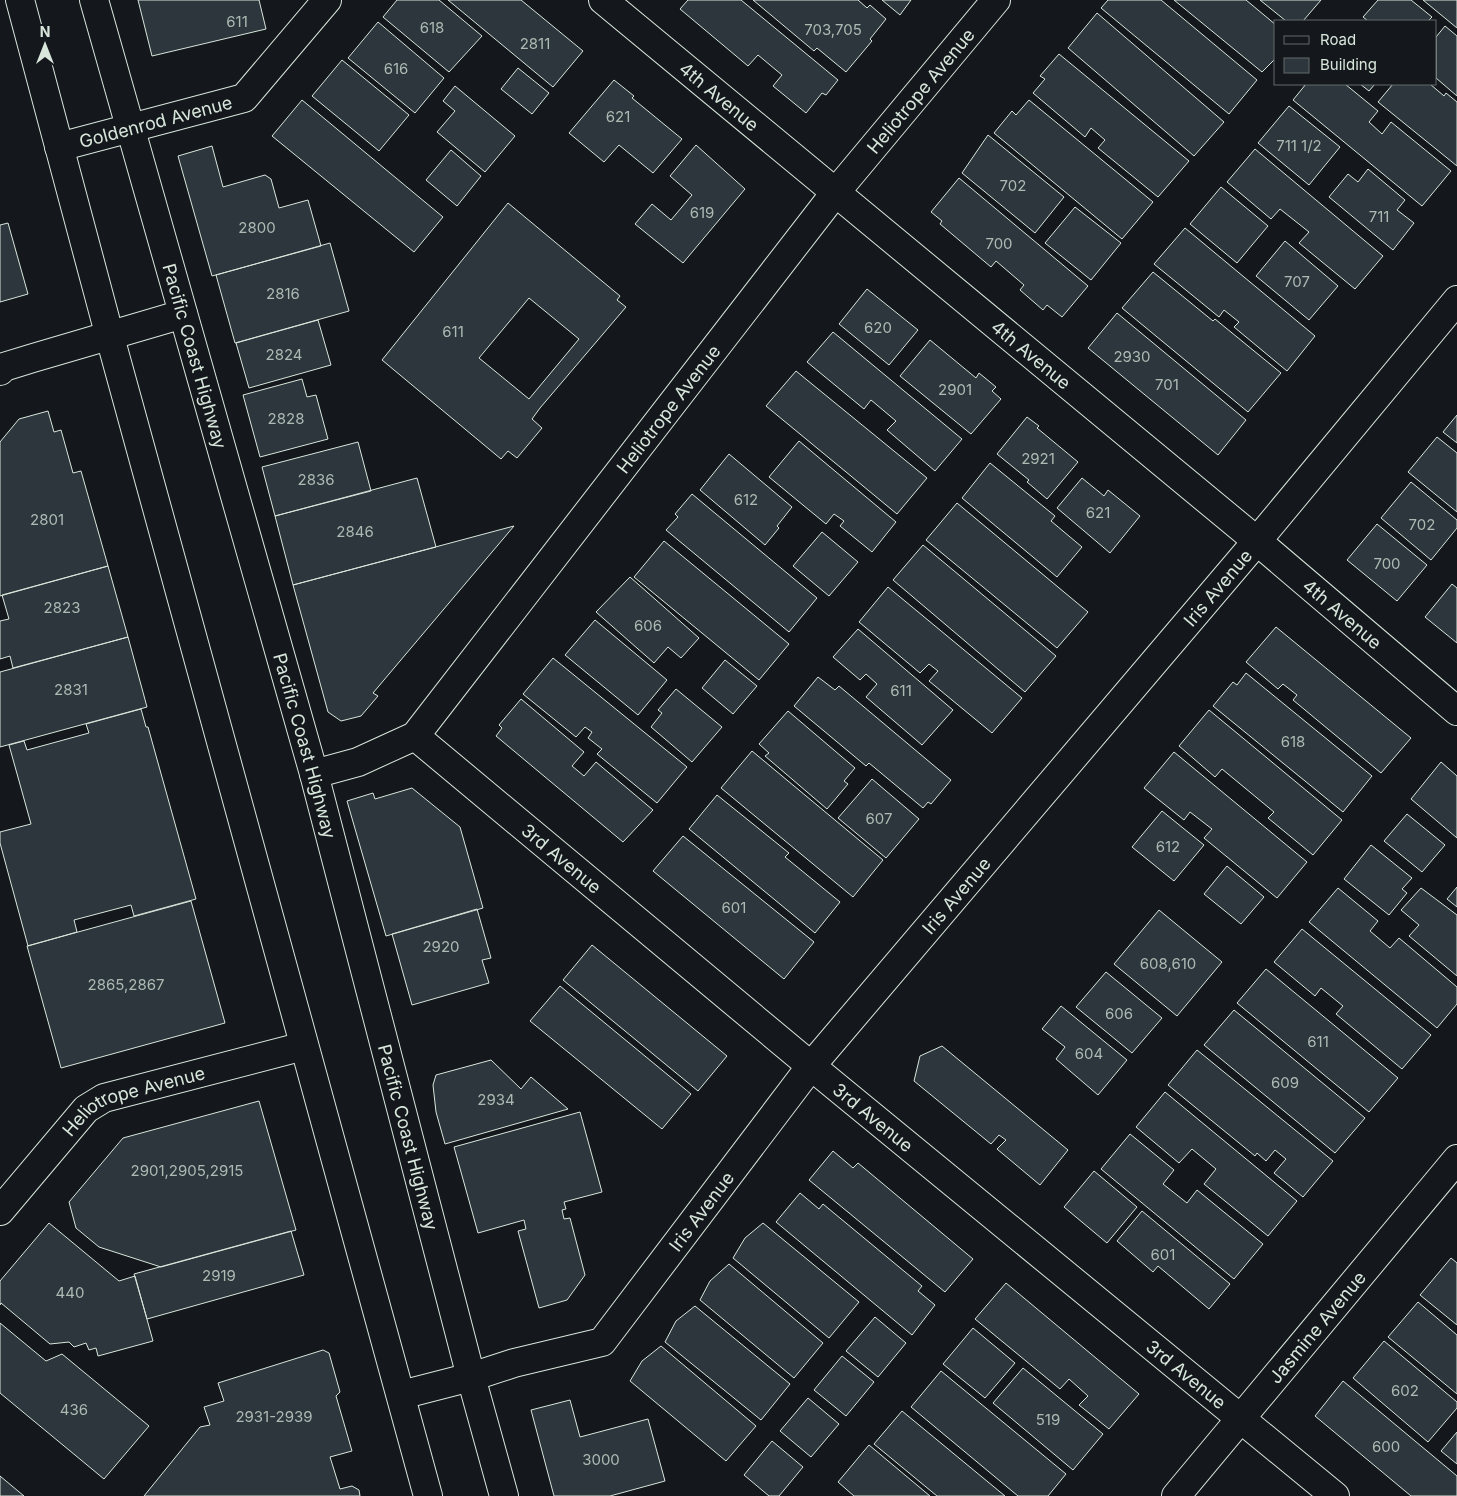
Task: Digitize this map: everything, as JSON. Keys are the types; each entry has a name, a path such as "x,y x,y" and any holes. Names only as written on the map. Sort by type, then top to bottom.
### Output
{"main road":[{"path":"20,0 110,337 428,1496"},
{"name":"Pacific Coast Highway","path":"94,0 314,774 471,1378 504,1496"},
{"name":"Goldenrod Avenue","path":"59,146 244,98 327,0"},
{"name":"4th Avenue","path":"603,0 1257,542 1457,711"},
{"name":"Heliotrope Avenue","path":"314,774 358,762 415,736 835,193 996,0"},
{"name":"Iris Avenue","path":"400,1395 471,1378 514,1363 602,1342 812,1066 1257,542 1457,300"},
{"path":"0,371 4,367 18,362 110,337 183,314"},
{"name":"3rd Avenue","path":"415,736 812,1066 1335,1496"},
{"name":"Heliotrope Avenue","path":"0,1211 86,1108 104,1098 304,1046"},
{"name":"Jasmine Avenue","path":"1176,1496 1457,1159"}],"building":[{"path":"138,0 259,0 266,29 152,56"},
{"path":"397,0 439,0 482,36 449,72 383,17"},
{"path":"448,0 521,0 583,51 553,87"},
{"path":"688,0 741,0 838,80 826,95 822,93 806,113 773,86 782,75 758,55 748,66 680,9"},
{"path":"753,0 858,0 867,8 870,5 886,19 870,39 872,41 846,72 817,48 814,51"},
{"path":"882,0 911,0 900,15"},
{"path":"1108,0 1161,0 1257,80 1229,114 1101,8"},
{"path":"1174,0 1246,0 1274,23 1274,60 1262,72"},
{"path":"1260,0 1321,0 1304,20 1285,20"},
{"path":"1378,0 1411,0 1432,17 1429,20 1367,20 1363,17"},
{"path":"1423,0 1457,0 1457,28"},
{"path":"1097,13 1224,122 1194,156 1068,48"},
{"path":"378,22 444,78 415,113 348,58"},
{"path":"1445,26 1457,36 1457,96 1437,79 1437,36"},
{"path":"1059,54 1189,161 1158,197 1098,148 1105,140 1091,128 1085,137 1033,93 1045,79 1040,76"},
{"path":"342,60 409,115 379,151 312,96"},
{"path":"518,68 549,93 532,114 501,89"},
{"path":"614,80 634,96 632,98 682,139 653,173 619,145 604,162 569,133"},
{"path":"1305,85 1346,85 1378,111 1369,122 1382,134 1391,122 1451,171 1422,206 1293,100"},
{"path":"1361,85 1374,85 1369,91"},
{"path":"1392,85 1431,85 1444,96 1446,93 1457,102 1457,166 1378,102"},
{"path":"455,86 515,136 485,172 437,132 455,111 443,101"},
{"path":"302,100 443,217 414,252 272,136"},
{"path":"1029,100 1153,202 1122,239 994,133 1012,111 1016,115"},
{"path":"1289,106 1340,147 1309,185 1258,143"},
{"path":"988,135 1064,197 1035,233 962,173"},
{"path":"696,145 745,189 683,263 635,224 652,204 671,220 692,195 670,176"},
{"path":"212,146 223,187 265,175 271,179 279,208 308,200 321,246 212,276 178,156"},
{"path":"1255,149 1383,256 1355,289 1299,243 1309,232 1280,209 1271,219 1227,182"},
{"path":"451,150 481,176 457,206 426,180"},
{"path":"1368,169 1405,200 1397,210 1414,223 1393,250 1329,197 1348,174 1358,182"},
{"path":"959,178 1088,286 1062,317 1047,305 1043,310 1020,290 1024,285 996,261 991,267 940,224 942,221 931,212"},
{"path":"1221,187 1268,226 1237,263 1190,224"},
{"path":"508,203 620,296 617,300 626,307 532,419 542,428 517,458 508,451 501,459 382,360","holes":["529,298 579,339 529,399 479,358"]},
{"path":"1075,207 1121,243 1091,280 1045,243"},
{"path":"8,223 28,294 0,302 0,225"},
{"path":"1185,228 1315,336 1287,371 1234,327 1239,322 1224,310 1219,317 1154,264"},
{"path":"1285,241 1338,286 1309,320 1256,276"},
{"path":"330,243 349,311 235,343 216,275"},
{"path":"1153,272 1213,321 1215,319 1281,373 1248,412 1122,308"},
{"path":"867,289 918,330 889,365 839,324"},
{"path":"1117,313 1246,420 1218,455 1088,348"},
{"path":"318,320 331,365 249,388 236,343"},
{"path":"833,332 962,439 935,471 887,430 896,421 871,400 864,409 807,362"},
{"path":"930,340 976,378 979,373 996,387 992,391 1001,399 971,434 900,376"},
{"path":"796,371 927,478 897,514 766,406"},
{"path":"302,379 307,397 316,395 328,439 260,457 243,395"},
{"path":"48,411 54,432 61,430 73,473 81,471 108,566 0,596 0,442 19,419"},
{"path":"1457,415 1457,443 1443,432"},
{"path":"1027,417 1039,426 1037,428 1078,462 1047,499 1027,482 1029,480 997,454"},
{"path":"1437,437 1457,453 1457,512 1408,472"},
{"path":"799,441 896,522 872,552 840,526 844,521 834,514 826,524 769,477"},
{"path":"358,442 371,491 275,516 262,467"},
{"path":"729,454 792,507 777,526 779,528 765,545 700,490"},
{"path":"990,463 1055,516 1051,521 1082,547 1057,577 962,498"},
{"path":"417,478 436,547 293,585 275,516"},
{"path":"1082,478 1104,496 1108,490 1140,516 1110,553 1057,508"},
{"path":"1411,482 1457,520 1457,528 1431,560 1381,518"},
{"path":"692,494 817,598 789,632 666,530 678,517 675,514"},
{"path":"957,503 1088,612 1057,648 926,540"},
{"path":"1377,524 1427,565 1397,601 1347,560"},
{"path":"514,526 373,693 378,696 361,716 341,721 328,712 293,585"},
{"path":"822,532 858,562 829,596 793,566"},
{"path":"664,541 789,644 759,680 634,577"},
{"path":"923,545 1056,656 1025,692 893,580"},
{"path":"108,566 128,637 13,668 10,656 0,659 0,621 9,619 2,595"},
{"path":"630,577 699,638 681,658 668,647 654,663 596,612"},
{"path":"1452,584 1457,588 1457,643 1425,617"},
{"path":"888,587 1022,698 992,733 929,681 938,671 929,664 920,673 859,622"},
{"path":"595,620 667,680 638,715 565,655"},
{"path":"1276,627 1411,738 1381,773 1293,700 1297,695 1283,684 1278,689 1246,662"},
{"path":"858,629 953,710 922,745 866,697 877,684 866,674 860,680 833,657"},
{"path":"128,637 147,707 0,747 0,672"},
{"path":"553,658 687,767 657,803 597,754 602,749 588,738 592,732 585,727 576,737 523,694"},
{"path":"725,660 757,686 733,714 702,688"},
{"path":"1246,673 1372,776 1343,812 1213,706 1233,682 1237,685"},
{"path":"818,677 835,690 839,686 951,780 931,804 928,802 923,808 869,763 866,766 794,706"},
{"path":"676,689 722,727 692,762 651,727 662,713 658,710"},
{"path":"521,699 584,752 572,766 584,776 596,762 653,810 623,842 496,736 502,728 499,725"},
{"path":"141,709 146,727 148,727 196,899 134,916 131,905 74,920 77,932 28,946 0,843 0,832 31,824 9,745 24,741 27,750 89,733 86,724"},
{"path":"1209,710 1342,820 1313,855 1268,818 1274,812 1222,769 1215,777 1179,746"},
{"path":"788,711 855,768 844,781 848,784 827,809 765,756 769,753 759,744"},
{"path":"752,751 883,860 853,897 721,788"},
{"path":"1174,752 1307,862 1277,898 1204,838 1212,829 1190,812 1184,820 1144,788"},
{"path":"1441,762 1457,776 1457,838 1411,799"},
{"path":"872,779 919,819 886,858 838,818"},
{"path":"412,788 460,827 483,908 386,936 347,801 373,793 375,799"},
{"path":"717,795 789,853 785,857 840,902 815,933 689,829"},
{"path":"1162,811 1204,845 1174,881 1132,847"},
{"path":"1407,814 1445,845 1422,872 1384,841"},
{"path":"683,836 814,942 784,979 653,871"},
{"path":"1371,845 1412,878 1402,889 1407,893 1389,915 1344,879"},
{"path":"1227,866 1264,897 1241,924 1204,894"},
{"path":"1457,887 1457,907 1447,899"},
{"path":"1338,888 1378,921 1370,931 1390,948 1399,938 1457,987 1457,1004 1437,1028 1309,922"},
{"path":"1421,888 1457,915 1457,976 1409,936 1419,925 1401,910"},
{"path":"191,901 225,1023 61,1068 27,946"},
{"path":"477,909 491,958 482,960 489,983 412,1005 392,934"},
{"path":"1159,910 1222,962 1177,1016 1114,964"},
{"path":"1302,929 1431,1035 1402,1069 1336,1014 1343,1006 1321,988 1315,996 1274,962"},
{"path":"592,945 727,1056 698,1091 563,980"},
{"path":"1266,969 1398,1078 1369,1112 1237,1003"},
{"path":"1106,972 1162,1018 1132,1053 1076,1007"},
{"path":"560,986 691,1094 662,1129 530,1021"},
{"path":"1061,1006 1127,1060 1098,1095 1056,1059 1065,1047 1042,1029"},
{"path":"1234,1010 1365,1118 1335,1153 1204,1045"},
{"path":"942,1046 1068,1150 1040,1185 997,1149 1006,1140 999,1135 991,1144 914,1081 920,1056"},
{"path":"1197,1050 1333,1161 1303,1197 1274,1173 1286,1159 1275,1150 1266,1161 1257,1153 1255,1156 1168,1085"},
{"path":"491,1060 521,1089 531,1077 568,1109 445,1144 436,1112 433,1085 436,1075"},
{"path":"1165,1092 1297,1201 1268,1236 1204,1184 1216,1169 1192,1149 1179,1163 1136,1127"},
{"path":"259,1101 296,1230 161,1267 99,1247 76,1228 69,1202 123,1138"},
{"path":"580,1112 602,1192 564,1202 566,1209 562,1210 564,1219 570,1218 585,1275 567,1300 539,1308 518,1231 526,1229 524,1220 478,1233 454,1147"},
{"path":"1130,1134 1174,1170 1163,1184 1187,1203 1197,1190 1263,1244 1234,1279 1101,1169"},
{"path":"833,1151 853,1168 858,1163 973,1259 945,1292 809,1180"},
{"path":"1094,1171 1137,1207 1107,1243 1064,1207"},
{"path":"800,1193 819,1209 823,1204 922,1286 918,1291 935,1305 912,1335 776,1222"},
{"path":"1142,1211 1230,1284 1209,1309 1158,1266 1153,1272 1117,1241"},
{"path":"49,1223 119,1281 135,1276 153,1341 98,1356 96,1348 89,1350 86,1343 74,1347 69,1342 50,1344 1,1303 0,1305 0,1281"},
{"path":"763,1223 859,1302 829,1338 733,1258 745,1238"},
{"path":"291,1231 304,1275 147,1319 134,1274"},
{"path":"1451,1258 1457,1263 1457,1325 1420,1295"},
{"path":"729,1264 823,1343 794,1378 700,1300 710,1281"},
{"path":"1006,1283 1139,1394 1109,1429 1079,1405 1088,1396 1069,1379 1060,1389 975,1319"},
{"path":"1418,1302 1457,1335 1457,1394 1388,1337"},
{"path":"695,1306 790,1384 761,1420 665,1342 676,1321"},
{"path":"875,1317 906,1343 878,1377 846,1351"},
{"path":"0,1323 46,1361 62,1354 149,1426 104,1479 0,1393"},
{"path":"973,1328 1015,1363 985,1398 943,1364"},
{"path":"1384,1341 1457,1402 1457,1408 1428,1442 1353,1378"},
{"path":"661,1346 756,1426 726,1461 630,1381 642,1361"},
{"path":"323,1350 329,1353 340,1392 336,1396 352,1451 330,1457 340,1489 352,1486 359,1490 360,1496 144,1496 200,1427 210,1425 204,1407 224,1401 218,1383"},
{"path":"842,1356 874,1382 846,1416 814,1390"},
{"path":"1023,1368 1103,1434 1073,1470 993,1403"},
{"path":"941,1371 1066,1474 1048,1496 1018,1496 911,1407"},
{"path":"1343,1381 1457,1476 1457,1496 1411,1496 1315,1416"},
{"path":"808,1398 839,1424 811,1457 780,1431"},
{"path":"570,1400 580,1437 648,1419 665,1481 610,1496 554,1496 531,1410"},
{"path":"902,1411 1005,1496 937,1496 874,1444"},
{"path":"1457,1432 1457,1464 1441,1451"},
{"path":"772,1441 803,1467 779,1496 769,1496 744,1475"},
{"path":"869,1445 930,1496 854,1496 838,1482"},
{"path":"0,1476 24,1496 0,1496"}]}
